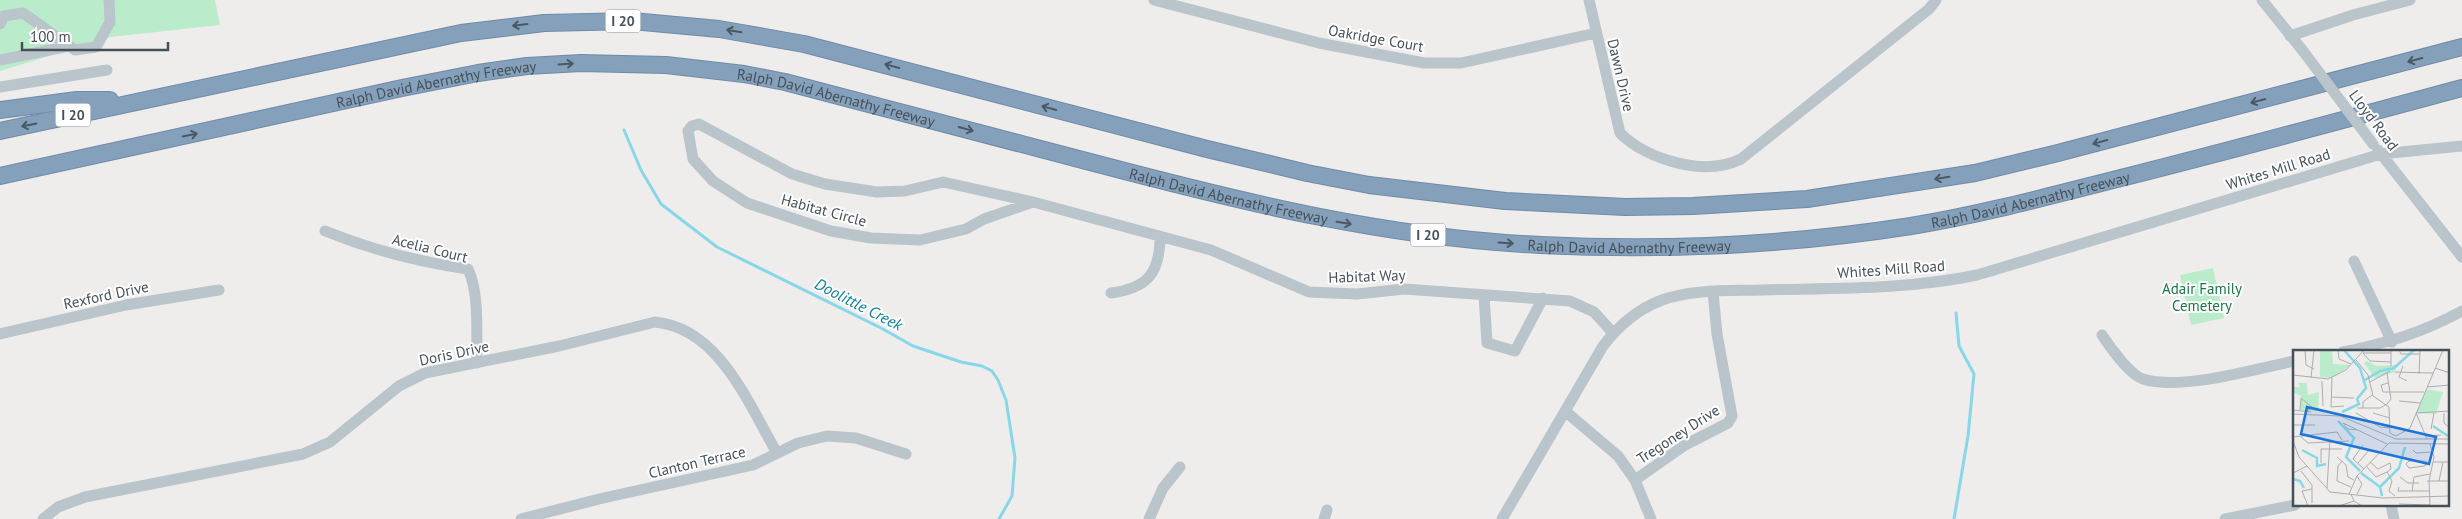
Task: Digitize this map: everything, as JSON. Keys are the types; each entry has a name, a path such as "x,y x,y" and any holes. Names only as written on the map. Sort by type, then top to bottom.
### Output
{"highway":[{"name":"I 20","path":"0,131 428,40 498,28 588,21 675,24 753,34 804,44 1208,149 1307,173 1369,185 1514,202 1625,207 1693,206 1807,199 1975,172 2054,154 2462,47"},
{"name":"Ralph David Abernathy Freeway","path":"0,176 478,73 581,63 666,65 744,74 785,82 1245,202 1359,225 1433,236 1539,245 1680,246 1820,238 1914,225 1968,215 2221,153 2462,88"},
{"path":"0,110 77,100 145,99"},
{"path":"0,181 143,145"}],"street":[{"path":"2,20 23,13 75,50 96,47 110,22 109,0"},
{"name":"Oakridge Court","path":"1154,0 1319,43 1424,63 1461,63 1596,33"},
{"name":"Dawn Drive","path":"1589,0 1620,133 1656,158 1674,163 1703,166 1735,162 1929,9 1936,0"},
{"name":"Lloyd Road","path":"2262,0 2462,257"},
{"path":"2290,36 2353,15 2410,0"},
{"path":"0,60 68,46"},
{"path":"0,87 107,70"},
{"name":"Habitat Circle","path":"698,124 792,174 825,184 877,192 906,191 943,182 1033,202 984,219 966,229 920,240 871,238 831,231 748,203 713,182 693,159 688,131 692,126 698,124"},
{"name":"Whites Mill Road","path":"1502,519 1613,333 1646,306 1684,294 1882,287 1938,283 1977,274 2381,154 2462,146"},
{"name":"Habitat Way","path":"1033,202 1211,250 1309,292 1357,294 1404,289 1570,301 1594,312 1613,333"},
{"name":"Acelia Court","path":"325,231 359,245 399,256 468,269 473,279 475,298 477,363"},
{"path":"1112,293 1130,290 1148,279 1157,267 1160,236"},
{"path":"2354,261 2392,342"},
{"name":"Rexford Drive","path":"0,334 126,305 219,290"},
{"name":"Tregoney Drive","path":"1635,480 1693,440 1728,423 1732,416 1727,377 1717,334 1713,292"},
{"path":"1484,295 1488,343 1515,351 1543,298"},
{"path":"2353,350 2392,342 2431,328 2462,312"},
{"name":"Doris Drive","path":"43,519 58,508 84,497 303,454 342,434 399,386 412,378 440,369 559,346 655,322 669,323 690,332 705,342 724,364 777,453"},
{"path":"2102,335 2116,356 2142,379 2181,383 2293,361"},
{"name":"Tregoney Drive","path":"1566,411 1618,456 1635,480 1651,519"},
{"name":"Clanton Terrace","path":"521,519 557,514 753,465 798,443 827,436 856,438 906,454"},
{"path":"1149,519 1163,488 1180,466"},
{"path":"2225,519 2293,505"},
{"path":"2390,506 2394,519"}],"green space":[{"path":"0,0 215,0 220,25 111,37 0,71"},
{"name":"Adair Family Cemetery","path":"2213,268 2224,318 2191,325 2180,275"}],"waterway":[{"name":"Doolittle Creek","path":"624,130 641,170 661,204 717,247 881,328 913,346 961,362 982,366 992,371 1006,400 1015,458 1012,496 999,519"},
{"path":"1954,519 1968,436 1974,374 1959,346 1956,313"}]}
